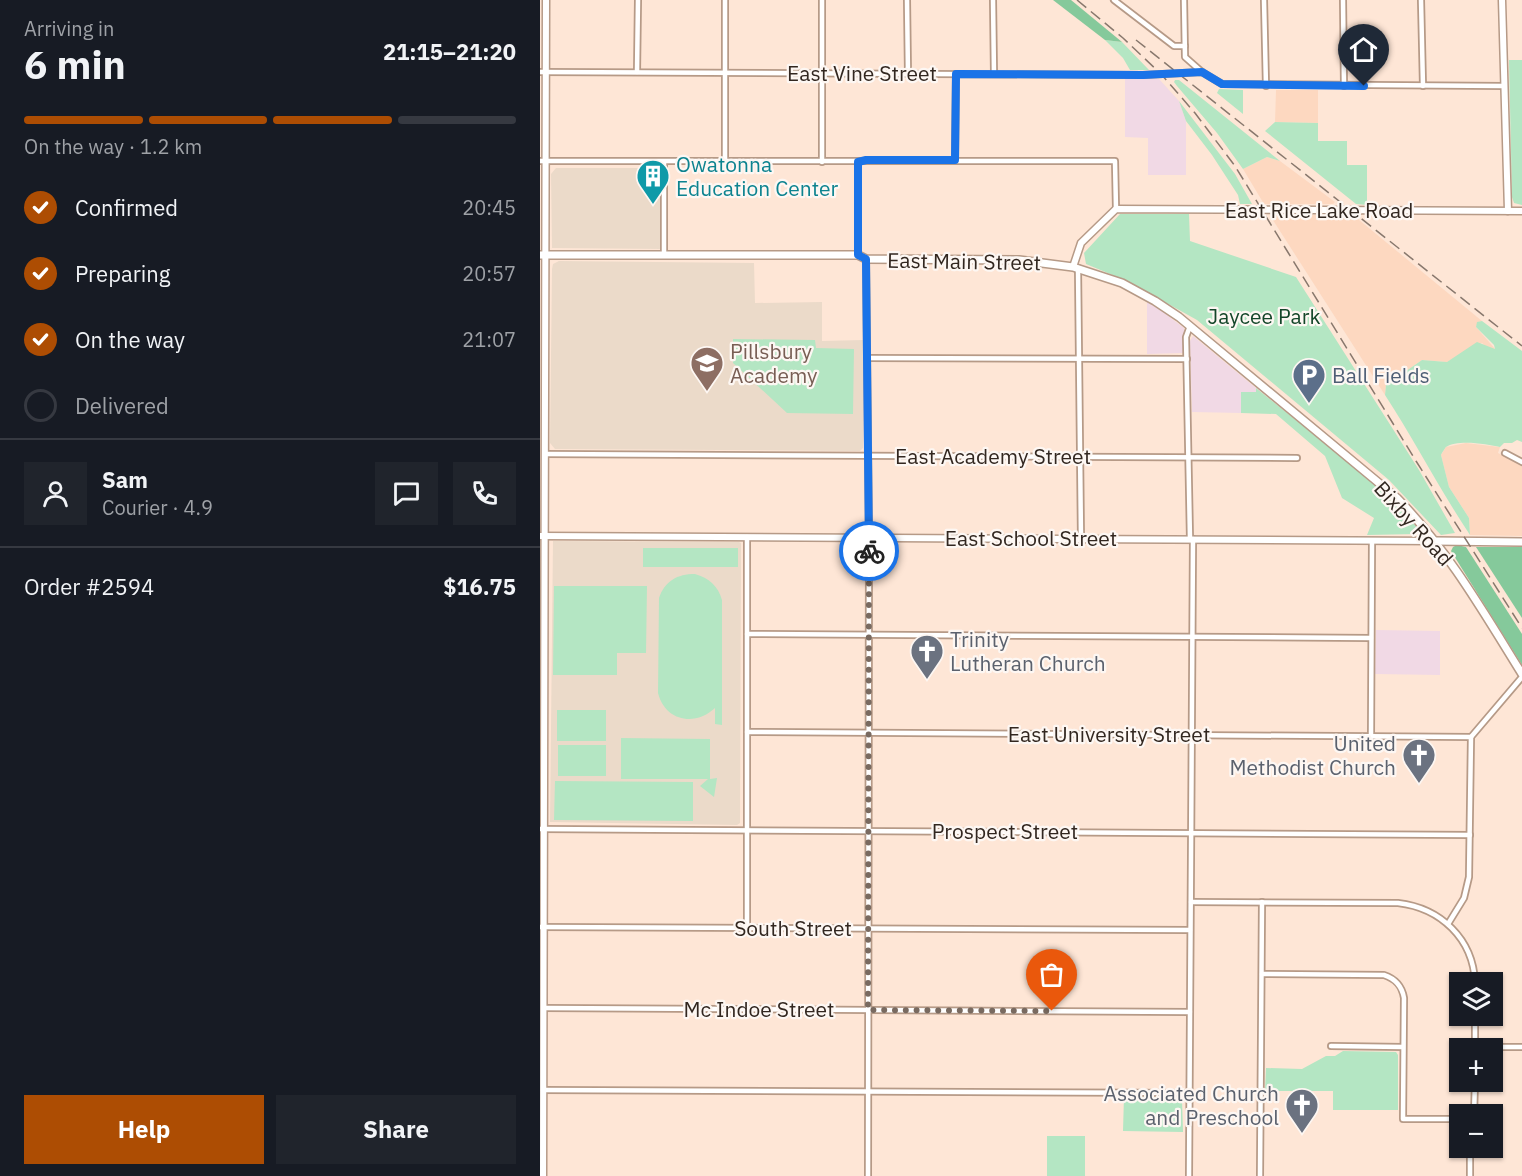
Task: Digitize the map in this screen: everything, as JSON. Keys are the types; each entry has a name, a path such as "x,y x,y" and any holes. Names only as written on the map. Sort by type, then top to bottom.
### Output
{"main road":[{"name":"East Main Street","path":"543,255 858,255 866,259 1019,260 1076,268 1105,277 1155,301 1190,326 1248,374"},
{"name":"Bixby Road","path":"1248,374 1387,488 1407,508 1435,541 1463,580 1522,675"},
{"name":"East School Street","path":"1435,541 1522,542"}],"street":[{"path":"543,1176 542,536 544,454 542,430 543,72 546,0"},
{"path":"637,72 638,0"},
{"path":"725,0 725,162"},
{"path":"822,0 822,162"},
{"path":"907,0 908,74"},
{"path":"993,0 994,74"},
{"path":"1114,0 1174,46 1185,46"},
{"path":"1184,0 1185,57 1202,72"},
{"path":"1264,0 1266,86"},
{"path":"1343,0 1344,86"},
{"path":"1421,0 1423,86"},
{"path":"1502,0 1508,211"},
{"name":"East Vine Street","path":"543,72 1143,75 1202,72 1222,84 1504,86"},
{"path":"955,160 956,74"},
{"path":"543,161 1115,161 1116,209 1081,243 1076,268 1081,539"},
{"path":"664,162 664,255"},
{"path":"858,162 858,255"},
{"name":"East Rice Lake Road","path":"1116,209 1522,211"},
{"path":"866,259 869,537 868,1176"},
{"path":"1189,1176 1192,637 1186,337 1190,326"},
{"path":"867,358 1187,358"},
{"path":"1505,453 1522,462"},
{"name":"East Academy Street","path":"544,454 1297,458"},
{"name":"East School Street","path":"542,536 1435,541"},
{"path":"747,537 747,928"},
{"path":"1371,736 1372,541"},
{"path":"747,634 1371,638"},
{"path":"1448,924 1459,909 1467,890 1470,865 1471,737 1522,675"},
{"name":"East University Street","path":"747,732 1471,737"},
{"name":"Prospect Street","path":"542,829 1470,835"},
{"path":"1191,902 1406,904 1427,910 1448,924 1459,936 1469,953 1473,972"},
{"path":"1260,1176 1262,902"},
{"name":"South Street","path":"542,927 1190,930"},
{"path":"1262,974 1390,977 1398,983 1403,993 1403,1119 1449,1119"},
{"name":"Mc Indoe Street","path":"544,1008 1190,1011"},
{"path":"1331,1046 1403,1047"},
{"path":"1503,1047 1522,1047"},
{"path":"543,1090 1189,1093"},
{"path":"1470,1158 1470,1176"}],"shaded area":[{"path":"1125,78 1159,79 1179,101 1186,121 1186,175 1148,175 1148,138 1125,137"},
{"path":"1276,90 1318,90 1318,123 1275,122"},
{"path":"1267,157 1280,161 1335,202 1333,204 1264,204 1243,169"},
{"path":"556,168 663,168 663,249 552,248 551,174"},
{"path":"1274,215 1353,215 1482,321 1478,322 1476,327 1496,350 1487,348 1482,343 1447,362 1422,360 1386,385 1385,395 1271,217"},
{"name":"Pillsbury Academy","path":"559,261 754,263 755,303 822,302 822,341 863,340 863,448 860,451 555,449 550,443 552,269 553,264"},
{"path":"1147,302 1184,328 1184,353 1147,354"},
{"path":"1193,336 1256,388 1256,392 1241,392 1241,413 1192,412 1190,341"},
{"path":"1466,443 1500,447 1498,453 1522,466 1522,536 1470,535 1469,518 1449,487 1441,455 1446,447"},
{"path":"553,541 741,543 740,823 737,825 550,822"},
{"path":"1376,630 1440,631 1440,675 1375,674"}],"green space":[{"path":"1053,0 1071,0 1122,42 1105,40"},
{"path":"1105,40 1122,42 1149,70 1130,70 1123,58"},
{"path":"1509,60 1522,60 1522,205 1514,203 1512,197"},
{"path":"1175,80 1179,80 1280,161 1267,157 1243,169 1217,133 1177,86"},
{"path":"1219,89 1243,90 1243,114 1217,93"},
{"path":"1179,101 1235,174 1252,204 1240,204 1238,195 1212,155 1186,121"},
{"path":"1275,122 1318,123 1318,141 1347,141 1347,165 1367,165 1367,205 1356,204 1265,131"},
{"name":"Jaycee Park","path":"1120,214 1189,214 1190,241 1296,277 1419,470 1455,533 1441,535 1389,480 1197,320 1127,281 1086,264 1084,253"},
{"path":"1482,321 1522,351 1522,442 1517,440 1504,443 1500,447 1457,443 1446,447 1442,453 1449,487 1469,518 1470,535 1385,395 1386,385 1422,360 1447,362 1477,342 1495,349 1494,345 1476,327 1477,322"},
{"path":"733,339 815,340 816,348 854,349 853,414 787,413 733,363"},
{"path":"1256,388 1369,479 1417,527 1419,530 1417,534 1367,535 1374,518 1342,498 1325,456 1276,414 1241,413 1241,392 1256,392"},
{"path":"1457,545 1466,547 1522,634 1522,665 1451,551"},
{"path":"1476,547 1522,547 1522,618"},
{"path":"643,548 738,548 738,567 643,567"},
{"path":"695,574 712,583 722,600 722,725 715,724 715,708 699,718 690,719 674,715 667,710 658,693 659,598 672,580 683,575"},
{"path":"554,586 647,586 646,653 617,653 617,675 553,675"},
{"path":"557,710 606,710 606,741 557,741"},
{"path":"621,738 710,739 710,779 717,778 714,797 700,786 708,779 621,779"},
{"path":"558,745 606,745 606,776 558,776"},
{"path":"555,781 693,782 693,821 554,820"},
{"path":"1343,1051 1396,1052 1398,1055 1398,1110 1333,1110 1333,1091 1265,1091 1266,1068 1302,1069 1326,1056 1335,1056"},
{"path":"1124,1096 1180,1098 1182,1100 1183,1132 1123,1131"},
{"path":"1047,1136 1085,1136 1085,1176 1047,1176"}],"railway":[{"path":"1077,0 1123,38 1161,74 1195,113 1235,166 1416,461 1522,628"},
{"path":"1136,40 1522,346"}],"way so far":[{"path":"869,551 868,1010 1052,1011"}],"place":[{"name":"Owatonna Education Center","path":"653,205"},
{"name":"Pillsbury Academy","path":"707,392"},
{"name":"Ball Fields","path":"1309,404"},
{"name":"Trinity Lutheran Church","path":"927,680"},
{"name":"United Methodist Church","path":"1419,784"},
{"name":"Associated Church and Preschool","path":"1302,1134"}],"route":[{"path":"869,551 866,259 858,255 858,162 866,160 955,160 956,74 1143,75 1202,72 1222,84 1364,86"}]}
